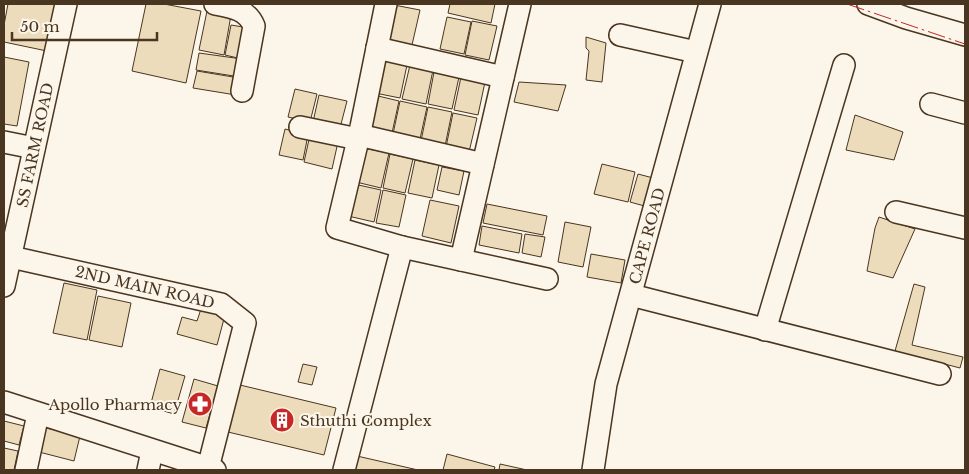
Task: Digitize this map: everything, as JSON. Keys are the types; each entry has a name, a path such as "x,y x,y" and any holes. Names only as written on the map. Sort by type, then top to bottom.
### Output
{"street":[{"name":"SS FARM ROAD","path":"4,285 66,4"},
{"path":"215,4 244,12 251,18 254,26 242,91"},
{"path":"386,4 338,228 402,247 547,279"},
{"path":"461,260 520,4"},
{"name":"CAPE ROAD","path":"594,470 606,384 710,4"},
{"path":"868,4 965,36"},
{"path":"620,35 696,52"},
{"path":"377,48 503,77"},
{"path":"765,330 844,65"},
{"path":"932,104 965,113"},
{"path":"300,127 358,137 483,164"},
{"path":"4,142 34,148"},
{"path":"896,212 965,228"},
{"path":"344,470 402,247"},
{"name":"2ND MAIN ROAD","path":"11,257 221,304 245,323 211,469"},
{"path":"631,294 940,374"},
{"path":"4,402 150,460 211,469"},
{"path":"26,470 38,414"}],"building":[{"path":"8,4 57,4 47,51 4,42 4,25"},
{"path":"146,4 164,4 201,11 186,83 132,71"},
{"path":"450,4 495,4 491,23 448,13"},
{"path":"394,5 420,10 412,45 387,39"},
{"path":"207,11 231,15 224,55 199,50"},
{"path":"447,17 471,22 464,54 440,49"},
{"path":"472,21 497,26 489,60 465,55"},
{"path":"231,25 249,28 242,59 225,55"},
{"path":"586,37 606,43 602,82 586,80 589,51 586,48"},
{"path":"199,53 242,59 240,77 196,70"},
{"path":"4,57 29,62 17,126 4,124"},
{"path":"383,59 407,65 400,98 375,93"},
{"path":"410,65 433,70 426,104 402,99"},
{"path":"197,71 239,78 236,95 193,88"},
{"path":"434,72 459,77 452,109 428,104"},
{"path":"461,77 485,82 478,115 454,110"},
{"path":"519,82 566,85 558,111 514,102"},
{"path":"295,89 317,94 310,122 288,117"},
{"path":"319,95 347,101 340,128 313,122"},
{"path":"374,95 399,101 392,133 368,128"},
{"path":"400,101 427,107 420,139 393,134"},
{"path":"428,107 452,112 445,146 421,141"},
{"path":"453,113 477,118 469,152 446,147"},
{"path":"855,115 903,132 894,160 846,150"},
{"path":"285,129 308,135 303,160 279,155"},
{"path":"310,135 338,142 332,169 304,162"},
{"path":"363,148 389,153 381,188 356,182"},
{"path":"390,154 413,159 405,193 383,188"},
{"path":"415,160 439,165 432,198 408,193"},
{"path":"602,164 635,172 628,202 594,194"},
{"path":"442,167 464,171 459,195 437,190"},
{"path":"638,174 657,179 648,207 630,202"},
{"path":"354,184 381,190 374,222 348,216"},
{"path":"383,190 406,195 399,227 376,223"},
{"path":"430,200 459,206 451,243 422,236"},
{"path":"487,204 547,216 543,235 483,223"},
{"path":"879,217 915,229 893,278 867,271 875,228"},
{"path":"565,222 591,227 583,267 558,262"},
{"path":"482,226 522,234 519,253 479,245"},
{"path":"525,234 545,237 541,257 522,253"},
{"path":"591,254 625,260 621,283 587,277"},
{"path":"64,283 97,290 87,340 53,333"},
{"path":"914,284 925,287 912,345 963,357 960,368 895,351"},
{"path":"98,296 131,303 122,347 89,340"},
{"path":"201,309 225,315 217,345 177,334 182,317 197,321"},
{"path":"303,364 317,367 312,385 298,382"},
{"path":"160,369 185,376 174,414 150,407"},
{"name":"Apollo Pharmacy","path":"194,379 218,386 206,428 182,422"},
{"name":"Sthuthi Complex","path":"240,385 336,408 324,455 228,432"},
{"path":"4,421 24,426 19,445 4,441"},
{"path":"46,428 80,436 74,461 39,452"},
{"path":"4,448 18,451 14,470 4,470"},
{"path":"447,454 495,467 494,470 443,470"},
{"path":"357,456 418,470 354,470"},
{"path":"500,464 527,470 499,470"}],"power":[{"path":"847,4 965,44"}],"place":[{"name":"Apollo Pharmacy","path":"200,404"},
{"name":"Sthuthi Complex","path":"282,420"}]}
